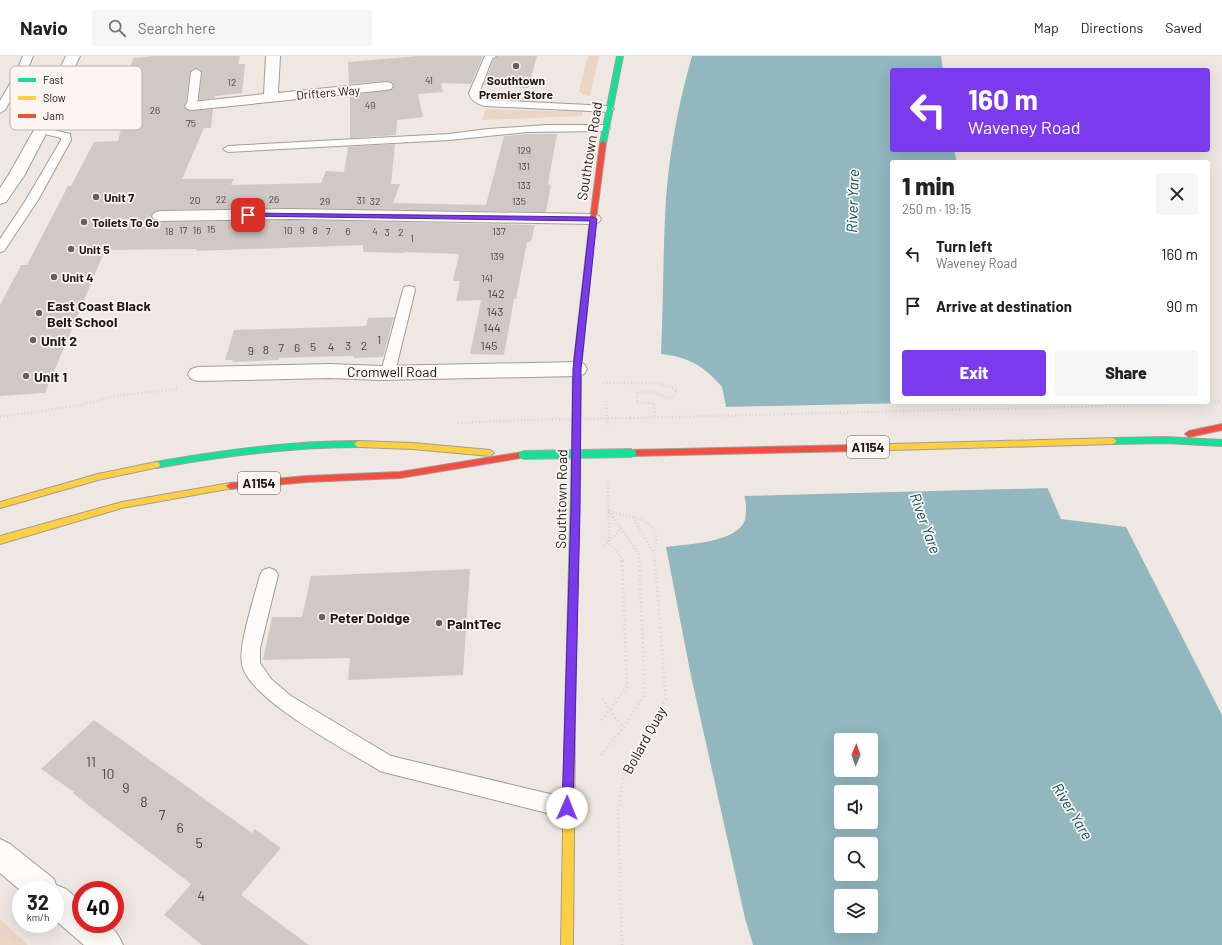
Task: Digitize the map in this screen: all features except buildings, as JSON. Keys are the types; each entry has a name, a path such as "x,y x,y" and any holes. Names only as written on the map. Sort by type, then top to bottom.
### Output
{"main road":[{"name":"Southtown Road","path":"567,945 567,808 576,511 577,369 593,219 605,128 620,56"},
{"name":"A1154","path":"1165,440 1222,427"},
{"name":"A1154","path":"0,505 34,494 121,472 229,452 322,445 402,445 523,455 1165,440 1222,443"},
{"name":"A1154","path":"0,540 122,506 224,486 307,479 400,475 523,455"}],"street":[{"path":"69,66 74,56"},
{"path":"271,97 272,56"},
{"name":"Drifters Way","path":"192,106 386,86"},
{"path":"0,199 16,176 41,130"},
{"path":"160,216 291,214 593,219"},
{"name":"Cromwell Road","path":"203,374 330,371 388,372 577,369"},
{"path":"0,854 32,881"},
{"path":"64,908 72,914"},
{"path":"94,933 108,945"}],"lane":[{"path":"24,66 28,56"},
{"path":"491,56 488,58 474,93 475,98 480,102 609,109"},
{"path":"192,106 196,72"},
{"path":"0,110 10,92"},
{"path":"228,149 449,137 476,133 559,128 605,128"},
{"path":"0,248 32,200 66,140 66,136 41,130"},
{"path":"388,372 409,290"},
{"path":"269,575 251,648 251,665 264,685 284,702 387,764 567,808"}],"path":[{"path":"602,383 658,383 677,390 671,399 652,392 637,392 637,403 654,403 655,417"},
{"path":"1210,402 1222,401"},
{"path":"524,420 1164,404"},
{"path":"568,754 610,711 627,687 622,558 609,542 609,511"},
{"path":"609,511 640,518 656,530 657,538 654,554"},
{"path":"599,757 623,728 645,694 639,554 609,511"},
{"name":"Bollard Quay","path":"622,945 618,812 624,775 666,699 654,554 633,517"}],"shaded area":[{"path":"588,56 599,56 590,96 583,95 579,91"},
{"path":"486,109 583,112 582,116 482,120"},
{"path":"0,919 12,930 12,933 15,933 28,945 0,945"}],"water":[{"name":"River Yare","path":"692,56 941,56 943,68 890,68 890,152 954,152 956,160 890,160 890,404 1011,404 1061,519 1126,527 1222,715 1222,945 753,945 745,918 691,676 666,547 710,541 732,534 740,528 745,520 746,512 746,504 722,387 709,373 688,360 661,354 666,198 670,157 677,116"}],"pier":[{"path":"890,403 1013,404 1050,488 743,496 724,407"}],"traffic: fast":[{"path":"603,143 620,56"},
{"path":"1113,441 1165,440 1222,443"},
{"path":"156,465 282,447 358,444"},
{"path":"570,718 576,449"},
{"path":"523,455 632,453"}],"traffic: slow":[{"path":"856,448 1113,441"},
{"path":"358,444 413,446 490,453"},
{"path":"0,505 98,477 156,465"},
{"path":"0,540 122,505 230,486"},
{"path":"567,945 570,718"}],"traffic: jam":[{"path":"576,449 577,369 593,219 603,143"},
{"path":"1189,434 1222,427"},
{"path":"632,453 856,448"},
{"path":"230,486 307,479 400,475 523,455"}],"place":[{"name":"Southtown Premier Store","path":"516,66"},
{"name":"Unit 7","path":"96,197"},
{"name":"Toilets To Go","path":"84,222"},
{"name":"Unit 5","path":"71,249"},
{"name":"Unit 4","path":"54,277"},
{"name":"East Coast Black Belt School","path":"39,313"},
{"name":"Unit 2","path":"33,340"},
{"name":"Unit 1","path":"26,376"},
{"name":"Peter Doidge","path":"322,617"},
{"name":"PaintTec","path":"439,623"}],"route":[{"path":"248,215 291,214 593,219 577,369 576,511 572,600 567,808"}]}
